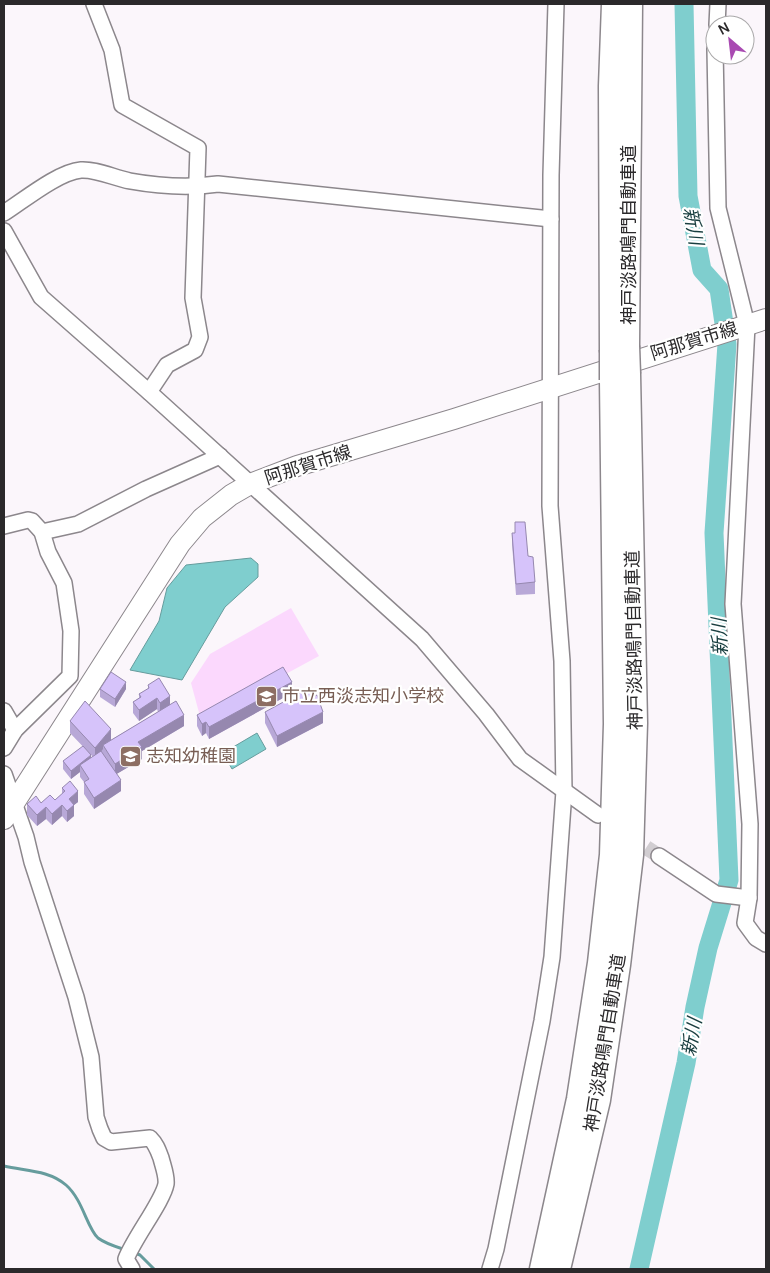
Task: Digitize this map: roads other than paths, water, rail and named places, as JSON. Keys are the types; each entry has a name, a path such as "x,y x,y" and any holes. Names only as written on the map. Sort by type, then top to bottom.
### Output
{"highway":[{"name":"神戸淡路鳴門自動車道","path":"613,4 610,86 620,348"},
{"name":"神戸淡路鳴門自動車道","path":"541,1269 578,1099 599,963 611,855 615,724 620,348 632,4"},
{"name":"神戸淡路鳴門自動車道","path":"560,1269 599,1100 619,965 632,855 636,723 620,377"}],"main road":[{"name":"阿那賀市線","path":"4,819 180,544 202,518 231,495 250,484 297,466 454,420 708,336 766,319"}],"street":[{"path":"94,4 112,50 122,105 198,148 193,298 200,337 195,350 167,365 149,392"},
{"path":"490,1269 496,1250 542,1022 552,957 564,791 562,661 550,506 556,4"},
{"path":"715,65 718,208 742,326 733,604 750,824 742,897 744,923 756,938 766,944"},
{"path":"4,213 28,198 39,188 80,170 130,181 198,187 218,184 552,219"},
{"path":"4,231 41,297 422,639 486,714 520,759 598,814"},
{"path":"42,532 78,524 146,489 220,456"},
{"path":"4,526 28,520 32,521 42,532 48,552 64,583 71,632 70,676 14,730 4,748"},
{"path":"70,676 93,680"},
{"path":"4,711 14,730"},
{"path":"4,774 76,997 91,1057 96,1117 100,1129 104,1138 111,1142 150,1138 158,1148 166,1176 166,1185 130,1257"},
{"path":"659,856 716,894 742,897"}],"water":[{"path":"251,558 258,564 258,577 225,607 182,680 130,670 159,621 167,588 186,565"},
{"path":"257,733 266,749 232,769 223,753"}],"waterway":[{"name":"新川","path":"639,1269 686,1063 695,1007 708,948 729,880 714,533 727,344 719,289 702,270 688,196 684,4"},
{"path":"4,1166 52,1176 59,1180 77,1198 91,1228 98,1238 108,1244 126,1250"},
{"path":"135,1253 140,1255 154,1269"}],"tunnel":[{"path":"627,835 659,856"}],"place":[{"name":"市立西淡志知小学校","path":"266,696"},
{"name":"志知幼稚園","path":"130,756"}]}
